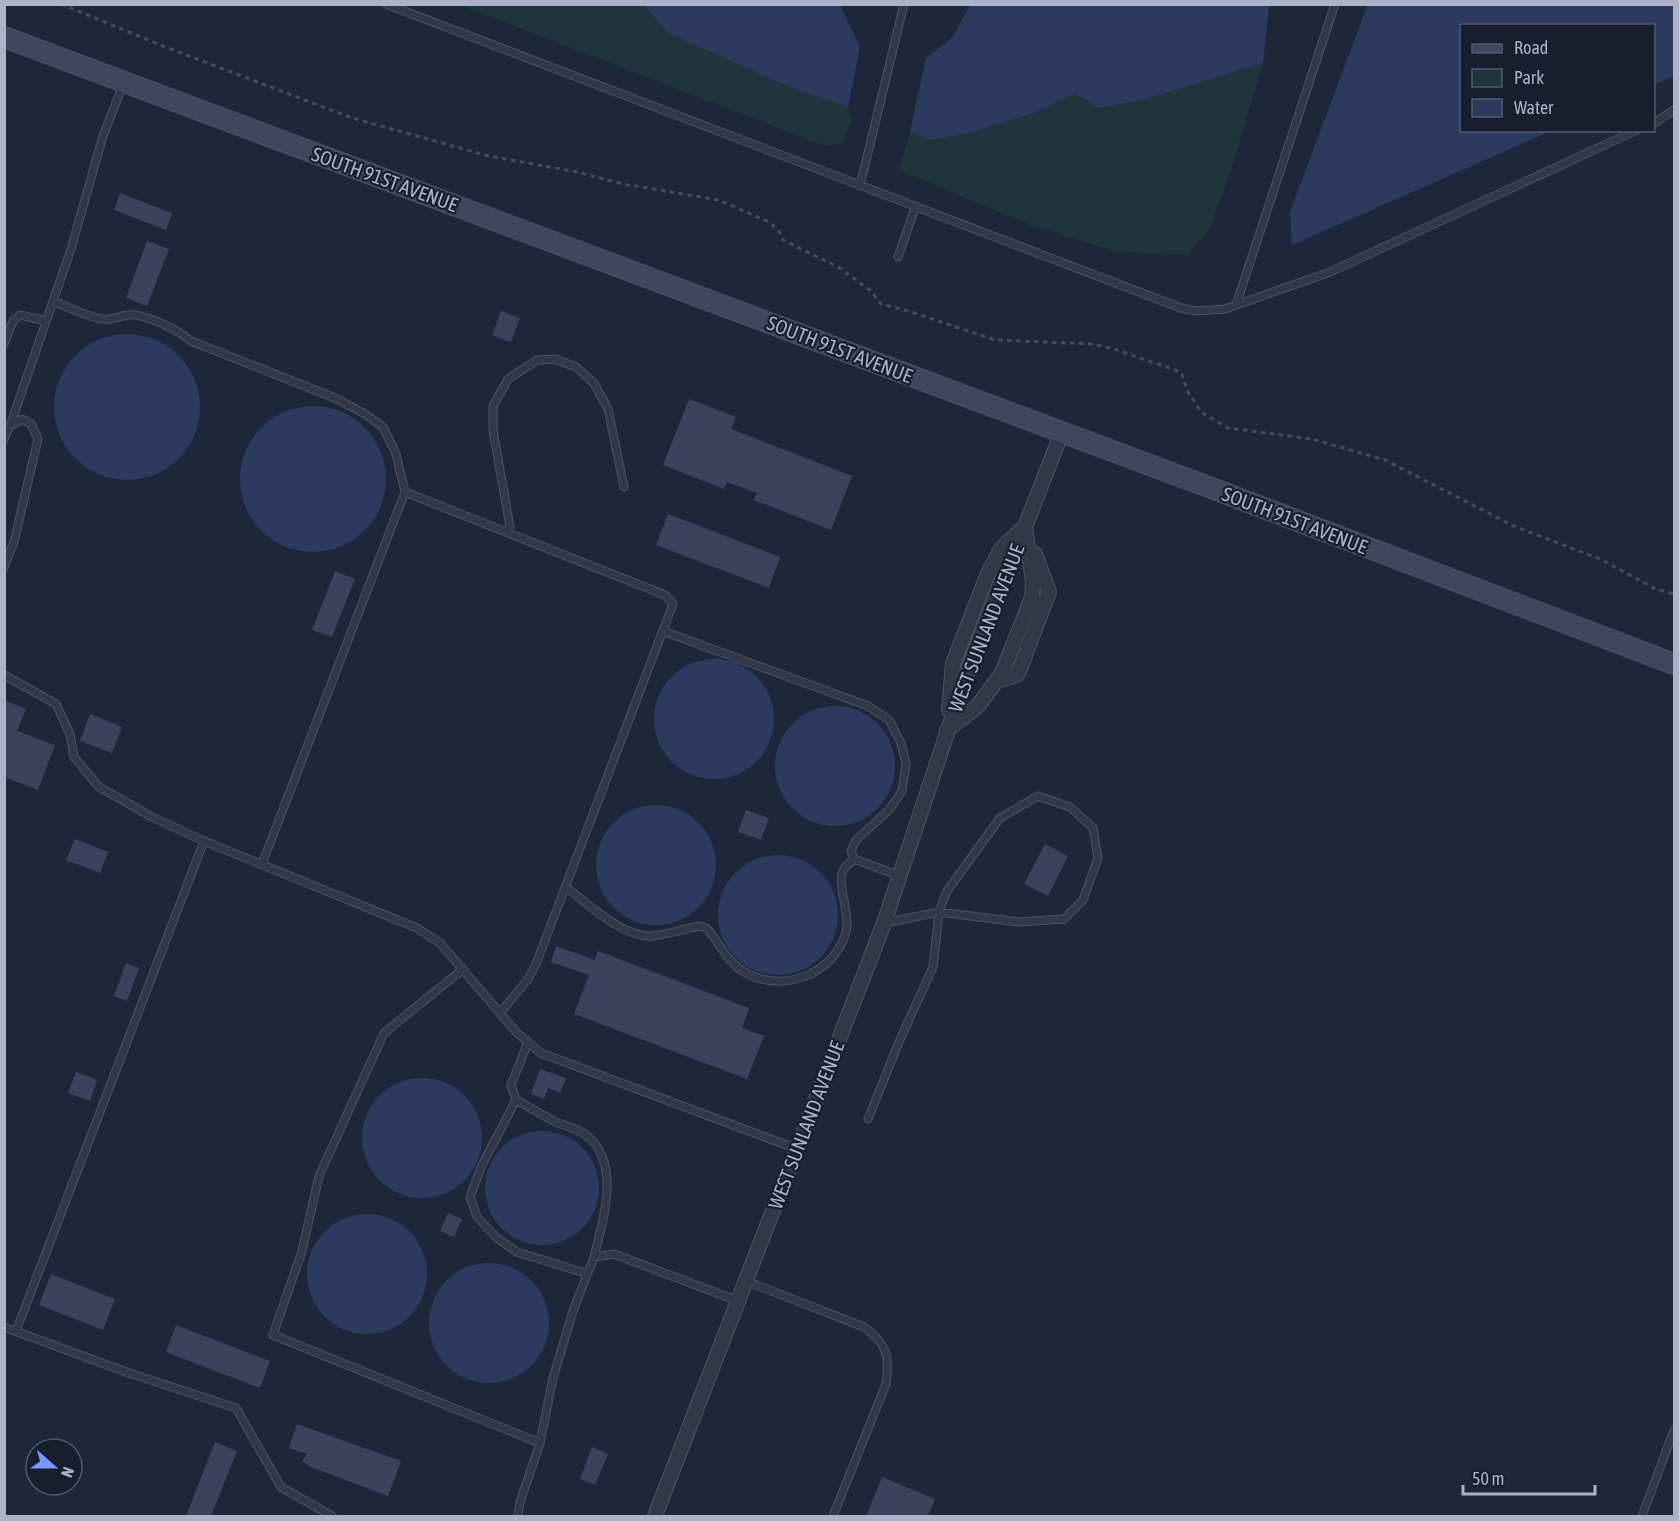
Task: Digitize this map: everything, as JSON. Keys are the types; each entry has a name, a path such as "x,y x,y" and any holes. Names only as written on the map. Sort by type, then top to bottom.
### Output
{"main road":[{"name":"SOUTH 91ST AVENUE","path":"4,37 1062,432 1674,664"}],"street":[{"name":"WEST SUNLAND AVENUE","path":"655,1516 884,923 947,730 953,664 964,633 987,576 1001,549 1025,527 1062,432"},
{"name":"WEST SUNLAND AVENUE","path":"947,730 978,706 1002,674 1032,597 1034,582 1025,527"}],"lane":[{"path":"386,4 915,208 1181,308 1197,311 1225,309 1330,272 1633,132"},
{"path":"860,186 904,4"},
{"path":"1236,305 1335,4"},
{"path":"4,440 71,249 103,136 124,82"},
{"path":"1655,122 1674,110"},
{"path":"898,257 915,208"},
{"path":"53,301 100,319 115,320 126,315 136,315 179,331 191,341 335,398 383,427 396,454 405,492 262,864"},
{"path":"4,344 14,321 20,315 46,321"},
{"path":"508,533 510,527 493,430 493,406 508,379 537,360 555,360 576,368 594,383 608,409 624,487"},
{"path":"4,567 14,542 38,439 31,424 22,419 10,426"},
{"path":"405,492 666,595 673,604 536,964 528,979 500,1013"},
{"path":"663,631 868,706 888,720 901,743 906,764 902,791 889,810 856,840 851,851 854,859 900,876"},
{"path":"4,675 56,704 70,734 74,757 99,787 152,817 204,841 417,928 440,944 517,1033 541,1053 797,1149"},
{"path":"868,1119 899,1042 933,968 939,912 946,891 1000,818 1038,796 1070,807 1093,828 1098,858 1083,900 1064,919 1019,922 939,912 884,923"},
{"path":"16,1331 204,841"},
{"path":"566,887 608,919 627,930 651,936 699,926 706,928 723,954 742,970 763,979 794,980 819,970 841,944 848,920 840,879 843,870 854,859"},
{"path":"463,969 384,1033 319,1176 302,1251 273,1335 540,1443"},
{"path":"528,1042 512,1085 516,1100 482,1165 470,1197 477,1217 497,1238 517,1252 588,1274"},
{"path":"516,1100 586,1135 604,1158 607,1186 594,1257 573,1311 552,1378 540,1443 520,1502 518,1516"},
{"path":"594,1257 614,1254 738,1301"},
{"path":"746,1281 864,1327 879,1338 886,1352 888,1367 886,1383 833,1516"},
{"path":"4,1327 129,1373 236,1408 281,1487 332,1516"},
{"path":"1642,1516 1674,1430"}],"path":[{"path":"61,4 182,54 352,118 489,156 577,172 624,184 719,200 769,222 778,230 783,240 838,267 870,290 881,304 995,340 1093,344 1181,372 1188,392 1201,412 1228,428 1312,439 1385,460 1516,527 1600,559 1656,589 1674,594"}],"green space":[{"path":"460,5 644,5 668,33 787,86 848,107 852,120 842,144 822,145"},
{"path":"1263,63 1234,161 1210,229 1187,255 1116,252 1030,225 899,170 910,132 930,140 1034,113 1075,94 1098,108 1143,100"}],"water":[{"path":"1368,4 1674,5 1674,76 1655,85 1655,24 1460,24 1460,132 1549,132 1292,245 1290,212"},
{"path":"644,5 840,5 860,47 848,107 787,86 668,33"},
{"path":"970,5 1269,5 1263,63 1143,100 1098,108 1075,94 1034,113 969,133 930,140 910,132 926,58 952,38"},
{"path":"127,334 141,335 155,340 168,346 179,355 188,366 194,379 199,393 199,421 194,435 188,448 179,459 168,468 155,474 141,479 127,480 113,479 99,474 86,468 75,459 66,448 60,435 55,421 54,407 55,393 60,379 66,366 75,355 86,346 99,340 113,335"},
{"path":"313,406 327,407 341,412 354,418 365,427 374,438 380,451 385,465 385,493 380,507 374,520 365,531 354,540 341,546 327,551 313,552 299,551 285,546 272,540 261,531 252,520 246,507 241,493 240,479 241,465 246,451 252,438 261,427 272,418 285,412 299,407"},
{"path":"714,659 737,664 756,677 769,696 774,719 769,742 756,761 737,774 714,779 691,774 672,761 659,742 654,719 659,696 672,677 691,664"},
{"path":"835,706 858,711 877,724 890,743 895,766 890,789 877,808 858,821 835,826 812,821 793,808 780,789 775,766 780,743 793,724 812,711"},
{"path":"656,805 679,810 698,823 711,842 716,865 711,888 698,907 679,920 656,925 633,920 614,907 601,888 596,865 601,842 614,823 633,810"},
{"path":"778,855 801,860 820,873 833,892 838,915 833,938 820,957 801,970 778,975 755,970 736,957 723,938 718,915 723,892 736,873 755,860"},
{"path":"422,1078 445,1083 464,1096 477,1115 482,1138 477,1161 464,1180 445,1193 422,1198 399,1193 380,1180 367,1161 362,1138 367,1115 380,1096 399,1083"},
{"path":"542,1131 564,1135 574,1140 590,1156 595,1166 599,1188 595,1210 590,1220 574,1236 564,1241 542,1245 520,1241 510,1236 494,1220 489,1210 485,1188 489,1166 494,1156 510,1140 520,1135"},
{"path":"367,1214 390,1219 409,1232 422,1251 427,1274 422,1297 409,1316 390,1329 367,1334 344,1329 325,1316 312,1297 307,1274 312,1251 325,1232 344,1219"},
{"path":"489,1263 512,1268 531,1281 544,1300 549,1323 544,1346 531,1365 512,1378 489,1383 466,1378 447,1365 434,1346 429,1323 434,1300 447,1281 466,1268"}],"building":[{"path":"120,193 172,213 166,230 114,210"},
{"path":"147,241 169,249 147,306 126,298"},
{"path":"501,311 520,318 511,342 492,335"},
{"path":"689,399 736,417 731,429 852,476 831,530 754,500 757,493 727,482 724,489 663,465"},
{"path":"668,514 780,557 769,588 656,545"},
{"path":"335,571 355,579 332,637 312,630"},
{"path":"4,700 26,709 17,731 55,745 38,790 4,777"},
{"path":"90,714 122,727 112,753 80,741"},
{"path":"746,810 769,818 761,840 738,832"},
{"path":"75,839 108,852 100,873 66,860"},
{"path":"1045,844 1068,856 1048,896 1024,884"},
{"path":"556,946 595,960 598,951 749,1008 742,1028 764,1036 747,1079 574,1014 589,975 551,962"},
{"path":"126,963 139,968 127,1001 114,996"},
{"path":"540,1069 566,1078 560,1093 548,1088 544,1099 531,1094"},
{"path":"76,1072 97,1080 90,1101 68,1093"},
{"path":"448,1213 462,1219 454,1237 440,1231"},
{"path":"51,1274 115,1299 103,1330 39,1305"},
{"path":"176,1325 270,1361 260,1388 166,1352"},
{"path":"297,1424 401,1461 388,1496 311,1467 302,1461 307,1454 289,1448"},
{"path":"215,1442 237,1451 211,1516 186,1516"},
{"path":"592,1447 608,1454 595,1485 580,1479"},
{"path":"882,1477 935,1499 928,1516 866,1516"}]}
